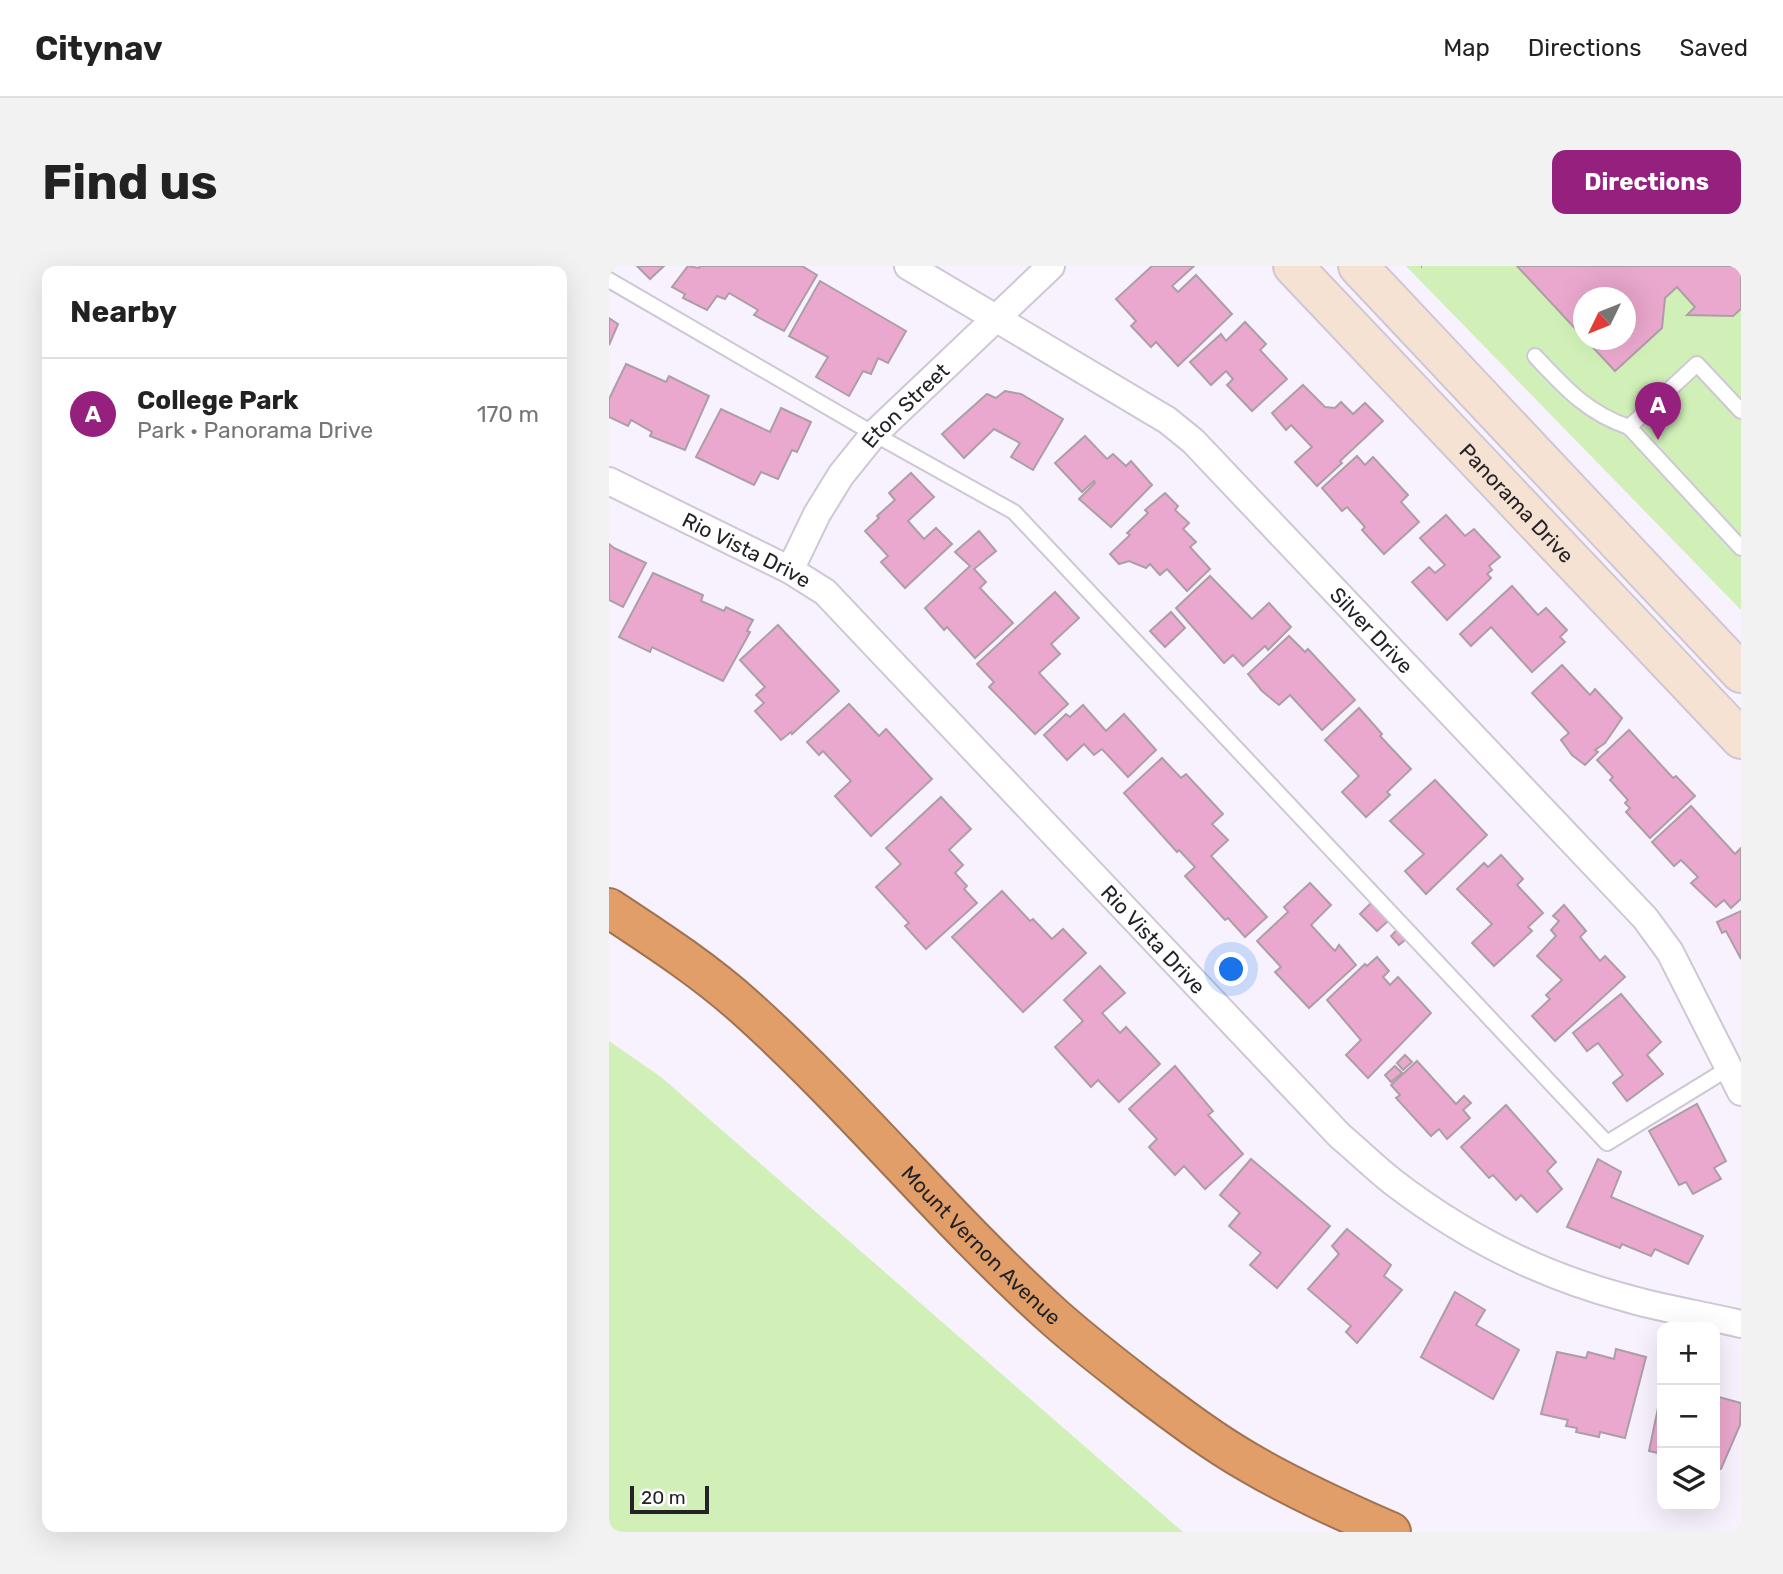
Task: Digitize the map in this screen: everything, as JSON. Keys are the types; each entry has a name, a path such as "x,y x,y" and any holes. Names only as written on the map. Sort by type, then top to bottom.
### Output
{"highway":[{"name":"Mount Vernon Avenue","path":"609,908 667,946 744,1006 809,1067 1027,1291 1111,1364 1179,1417 1247,1462 1391,1532"}],"main road":[{"name":"Panorama Drive","path":"1293,266 1741,739"},
{"path":"1358,266 1741,673"}],"street":[{"name":"Silver Drive","path":"908,266 1167,420 1193,441 1645,918 1670,952 1741,1092"},
{"name":"Eton Street","path":"790,570 817,514 841,475 874,434 1051,266"},
{"name":"Rio Vista Drive","path":"609,481 790,570 825,592 1331,1126 1392,1181 1448,1221 1498,1249 1560,1277 1625,1298 1741,1324"}],"lane":[{"path":"609,280 1014,512 1607,1143 1729,1068"},
{"path":"1535,356 1586,407 1609,421 1629,427 1738,538"},
{"path":"1629,427 1696,364 1741,411"}],"green space":[{"path":"1406,266 1741,266 1741,610"},
{"path":"609,1041 661,1077 1183,1532 609,1532"}],"building":[{"path":"637,266 664,266 650,279"},
{"path":"688,266 802,266 817,275 784,331 754,315 758,310 729,293 725,299 717,296 707,310 683,298 685,294 672,287"},
{"path":"1152,266 1194,266 1172,286 1178,292 1196,275 1232,314 1178,366 1156,342 1151,347 1131,326 1136,321 1116,299"},
{"path":"1517,266 1741,266 1741,309 1733,316 1687,315 1695,307 1677,287 1665,298 1662,328 1615,371 1595,350 1636,350 1636,287 1573,287 1573,326"},
{"path":"820,281 906,331 888,363 878,358 871,374 863,371 849,396 816,377 828,357 789,336"},
{"path":"609,318 618,324 609,345"},
{"path":"1245,322 1266,344 1260,350 1287,379 1252,411 1227,385 1233,379 1226,371 1211,385 1190,362 1221,334 1226,341"},
{"path":"626,364 666,382 669,376 709,396 685,450 650,436 652,432 631,420 628,426 609,417 609,399"},
{"path":"1303,385 1325,407 1335,408 1341,402 1353,414 1365,403 1383,421 1317,486 1295,462 1312,447 1291,425 1286,430 1272,413"},
{"path":"1005,391 1021,394 1063,419 1033,470 1011,457 1020,443 994,429 964,458 942,434 987,394 996,398"},
{"path":"781,408 811,422 797,452 792,450 778,479 761,472 754,485 696,457 721,409 770,432"},
{"path":"1085,436 1107,459 1113,454 1126,466 1131,461 1152,485 1111,527 1079,499 1094,481 1082,492 1055,463"},
{"path":"1357,456 1365,465 1373,457 1408,495 1401,502 1419,522 1384,554 1362,530 1365,527 1347,507 1342,511 1322,488"},
{"path":"911,473 934,497 908,521 924,539 936,528 952,544 905,588 881,562 888,556 865,531 895,500 889,493"},
{"path":"1165,493 1178,506 1175,510 1189,523 1183,529 1196,542 1190,547 1210,569 1187,591 1167,569 1160,575 1150,564 1146,568 1129,561 1119,564 1110,554 1148,513 1145,510"},
{"path":"1446,515 1465,536 1474,529 1500,557 1489,566 1492,570 1487,574 1491,578 1447,620 1412,582 1429,567 1435,573 1445,565 1420,538"},
{"path":"979,531 996,551 974,569 986,582 980,588 1013,623 975,658 947,627 944,630 925,608 970,566 955,552"},
{"path":"609,544 646,563 623,607 609,600"},
{"path":"653,573 703,595 701,601 724,611 726,607 753,620 747,631 750,632 723,681 652,647 650,652 619,637"},
{"path":"1210,576 1252,619 1269,603 1291,627 1268,650 1265,646 1243,666 1233,655 1224,663 1176,608"},
{"path":"1512,586 1538,615 1546,608 1567,630 1560,637 1565,642 1532,672 1491,627 1471,646 1460,634"},
{"path":"1055,592 1079,618 1051,644 1060,654 1039,673 1068,704 1035,734 989,687 994,682 977,664"},
{"path":"1171,612 1185,628 1165,647 1150,631"},
{"path":"778,625 839,691 792,734 791,732 781,740 755,711 764,703 756,695 765,687 740,660"},
{"path":"1289,636 1305,652 1308,649 1355,700 1322,730 1290,695 1279,705 1262,691 1248,674"},
{"path":"1562,665 1590,695 1595,689 1622,718 1605,743 1595,750 1598,752 1585,765 1572,755 1561,740 1569,733 1532,693"},
{"path":"849,704 879,736 886,729 932,779 871,836 835,796 851,781 823,751 819,755 807,742"},
{"path":"1083,705 1106,731 1124,714 1156,750 1128,777 1102,749 1094,755 1084,744 1067,760 1044,735 1066,714 1070,717"},
{"path":"1359,708 1382,734 1380,736 1411,769 1387,792 1390,795 1366,817 1342,792 1359,776 1325,740"},
{"path":"1629,730 1673,778 1676,776 1695,796 1650,838 1626,812 1630,808 1625,803 1628,800 1610,780 1613,777 1597,760"},
{"path":"1162,758 1181,778 1186,774 1223,814 1212,824 1228,840 1211,856 1267,917 1245,937 1228,918 1225,920 1185,876 1195,867 1179,850 1177,852 1124,793"},
{"path":"1435,780 1487,835 1426,894 1405,871 1424,854 1390,821"},
{"path":"941,797 971,829 949,850 963,865 955,873 967,886 964,889 977,903 926,949 905,926 909,923 876,887 901,864 886,848"},
{"path":"1691,806 1735,854 1741,848 1741,899 1731,908 1724,900 1716,907 1691,883 1698,877 1681,860 1674,866 1652,842"},
{"path":"1501,855 1523,879 1517,885 1543,913 1528,927 1532,931 1494,966 1472,943 1492,924 1457,889 1484,863 1488,867"},
{"path":"1310,883 1331,905 1311,925 1335,951 1339,945 1356,965 1309,1008 1275,972 1281,967 1257,941 1288,912 1284,907"},
{"path":"1002,891 1030,921 1033,919 1052,939 1063,929 1086,953 1023,1012 952,937"},
{"path":"1371,903 1389,920 1377,931 1360,914"},
{"path":"1564,905 1586,931 1580,937 1600,961 1605,956 1625,977 1555,1041 1532,1016 1550,999 1546,995 1562,980 1537,956 1556,936 1551,930 1559,921 1553,916"},
{"path":"1741,911 1741,959 1726,931 1722,933 1717,922"},
{"path":"1397,930 1406,939 1399,945 1391,936"},
{"path":"1377,957 1389,971 1383,977 1390,985 1398,977 1431,1013 1368,1078 1346,1055 1361,1040 1327,1000 1365,964 1367,966"},
{"path":"1100,966 1125,993 1102,1013 1120,1033 1126,1027 1160,1064 1119,1102 1098,1080 1091,1087 1055,1047 1083,1021 1064,1000"},
{"path":"1621,994 1661,1042 1647,1055 1663,1074 1627,1101 1613,1083 1623,1075 1598,1043 1587,1051 1573,1033"},
{"path":"1405,1055 1412,1062 1403,1070 1397,1063"},
{"path":"1417,1061 1456,1104 1464,1096 1471,1103 1463,1110 1470,1118 1447,1139 1439,1129 1431,1136 1396,1098 1400,1095 1391,1085"},
{"path":"1175,1066 1213,1111 1208,1115 1243,1154 1205,1189 1184,1166 1175,1175 1149,1147 1157,1139 1129,1109"},
{"path":"1395,1066 1402,1073 1391,1082 1385,1075"},
{"path":"1697,1104 1726,1161 1714,1168 1721,1179 1693,1194 1686,1182 1679,1185 1649,1131"},
{"path":"1506,1105 1556,1162 1547,1171 1562,1189 1537,1212 1521,1195 1516,1200 1493,1175 1489,1178 1461,1147"},
{"path":"1251,1159 1330,1226 1277,1288 1250,1265 1261,1253 1229,1226 1240,1213 1220,1195"},
{"path":"1598,1159 1621,1172 1611,1197 1703,1236 1688,1264 1655,1249 1651,1256 1622,1244 1620,1248 1567,1227"},
{"path":"1347,1229 1391,1265 1384,1276 1402,1290 1357,1343 1346,1332 1351,1326 1308,1289 1339,1254 1332,1246"},
{"path":"1455,1292 1485,1310 1476,1325 1519,1350 1493,1399 1421,1357"},
{"path":"1616,1349 1646,1357 1625,1438 1600,1432 1599,1437 1576,1432 1577,1428 1566,1426 1568,1420 1541,1414 1557,1352 1586,1358 1588,1352 1614,1359"},
{"path":"1720,1397 1741,1403 1740,1425 1721,1469"},
{"path":"1657,1413 1657,1453 1649,1451"}],"place":[{"name":"College Park","path":"1658,440"}]}
